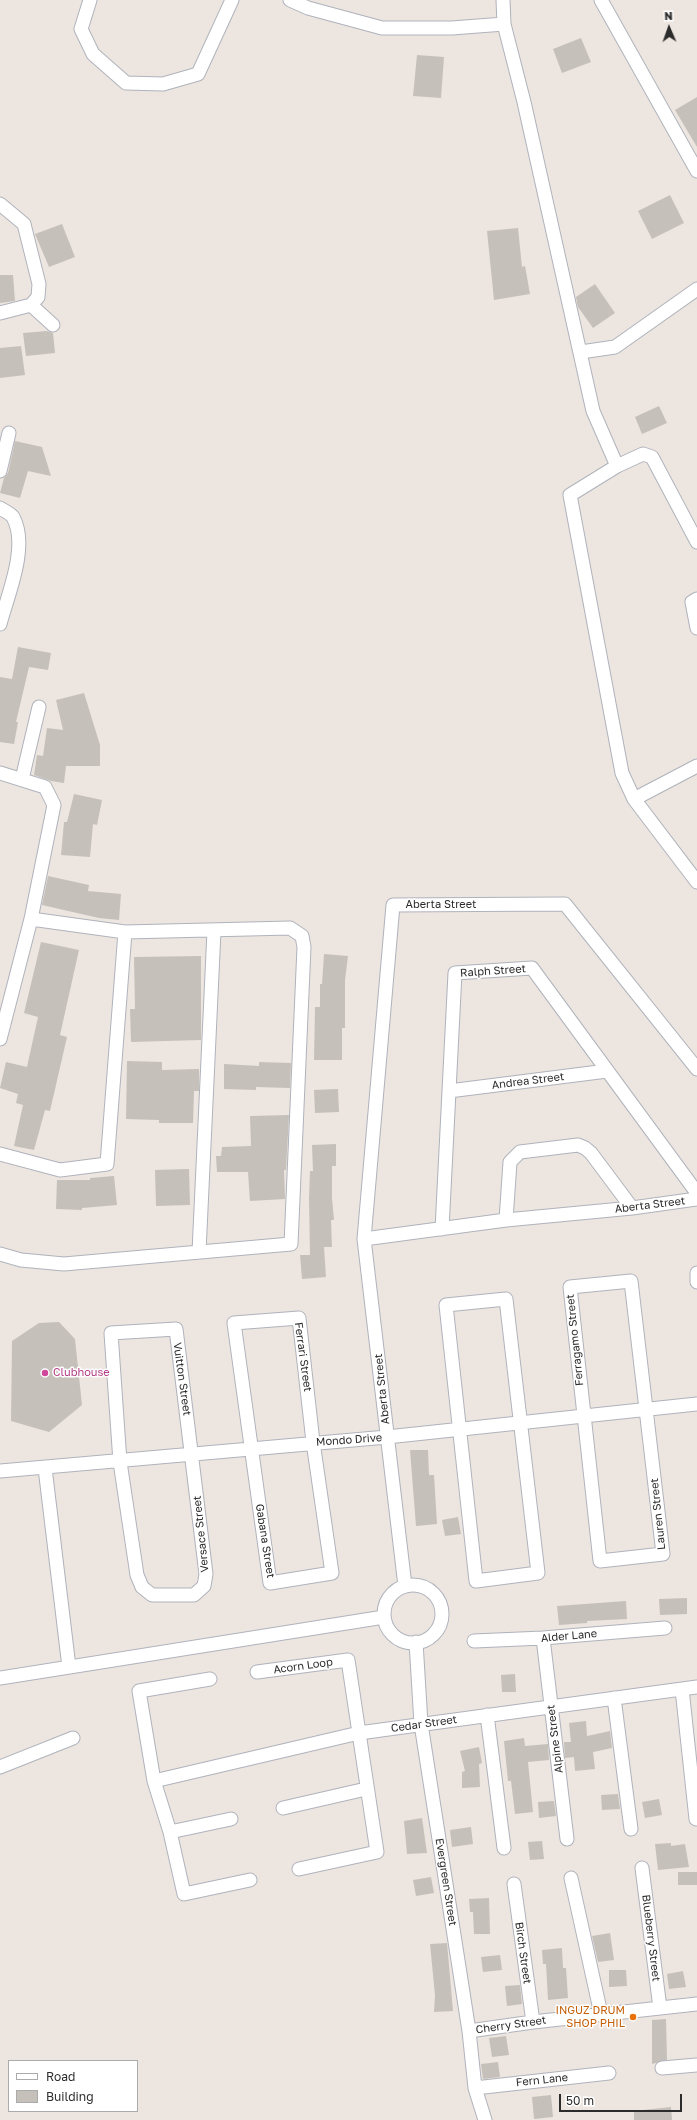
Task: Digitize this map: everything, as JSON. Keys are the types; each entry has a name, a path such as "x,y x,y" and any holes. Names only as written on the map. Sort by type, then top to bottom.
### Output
{"street":[{"path":"90,0 81,29 93,54 126,83 163,84 198,74 232,0"},
{"path":"290,0 308,8 382,28 452,28 504,24"},
{"path":"503,0 504,24 524,102 593,411 617,466"},
{"path":"601,0 697,171"},
{"path":"0,204 24,224 39,284 38,297 32,305 0,313"},
{"path":"581,352 615,347 697,289"},
{"path":"32,305 53,325"},
{"path":"0,471 9,433"},
{"path":"697,542 652,457 643,454 617,466 570,495 622,773 634,799 697,882"},
{"path":"0,508 12,516 18,532 19,549 0,624"},
{"path":"697,599 692,602 697,628"},
{"path":"22,779 39,707"},
{"path":"634,799 697,766"},
{"path":"0,773 45,787 54,805 31,919 0,1039"},
{"name":"Aberta Street","path":"405,1586 364,1239 393,905 565,904 697,1069"},
{"path":"0,1254 21,1260 64,1264 291,1244 304,947 302,936 290,928 125,932 31,919"},
{"path":"200,1252 214,931"},
{"path":"0,1154 60,1170 107,1164 125,932"},
{"name":"Ralph Street","path":"442,1229 455,973 532,968 697,1192"},
{"name":"Andrea Street","path":"449,1092 607,1071"},
{"path":"506,1220 510,1162 514,1156 520,1152 578,1145 591,1154 632,1208"},
{"name":"Aberta Street","path":"364,1239 506,1220 632,1208 697,1199"},
{"path":"697,1273 697,1282"},
{"name":"Ferragamo Street","path":"584,1416 570,1287 631,1281 646,1410"},
{"path":"506,1299 521,1423 538,1573 476,1581 446,1305 506,1299"},
{"name":"Ferrari Street","path":"252,1449 234,1323 299,1318 313,1442"},
{"name":"Vuitton Street","path":"120,1462 111,1333 176,1329 192,1454"},
{"name":"Mondo Drive","path":"0,1471 120,1462 313,1442 460,1430 697,1404"},
{"name":"Lauren Street","path":"584,1416 600,1561 663,1554 646,1410"},
{"name":"Gabana Street","path":"252,1449 270,1583 332,1573 313,1442"},
{"name":"Versace Street","path":"120,1462 137,1575 142,1587 152,1595 194,1595 204,1586 206,1574 192,1454"},
{"path":"45,1468 69,1667"},
{"path":"414,1585 424,1587 432,1592 438,1599 442,1608 442,1618 436,1631 425,1640 407,1642 395,1636 387,1625 384,1617 387,1601 392,1594 405,1586 414,1585"},
{"path":"0,1678 384,1617"},
{"name":"Alder Lane","path":"474,1641 543,1638 665,1628"},
{"name":"Alpine Street","path":"543,1638 566,1839"},
{"name":"Evergreen Street","path":"416,1642 421,1724 469,2032 475,2088 485,2120"},
{"name":"Acorn Loop","path":"257,1672 348,1660 359,1733"},
{"path":"210,1679 139,1691 154,1781 170,1832 184,1894 250,1880"},
{"name":"Cedar Street","path":"154,1781 359,1733 697,1687"},
{"path":"682,1689 696,1819"},
{"path":"614,1698 631,1829"},
{"path":"487,1715 504,1848"},
{"path":"299,1869 377,1852 366,1789 359,1733"},
{"path":"0,1767 73,1738"},
{"path":"283,1808 366,1789"},
{"path":"170,1832 232,1819"},
{"name":"Blueberry Street","path":"642,1868 660,2008"},
{"path":"571,1878 600,2014"},
{"name":"Birch Street","path":"514,1884 532,2022"},
{"name":"Cherry Street","path":"469,2032 532,2022 697,2004"},
{"path":"662,2068 697,2066"},
{"name":"Fern Lane","path":"475,2088 610,2073"}],"building":[{"path":"581,38 591,62 562,73 553,49"},
{"path":"417,55 444,57 441,98 413,96"},
{"path":"697,97 697,147 675,110"},
{"path":"670,195 684,223 652,239 638,211"},
{"path":"62,224 75,257 49,267 35,234"},
{"path":"518,228 522,267 525,266 530,294 494,300 487,231"},
{"path":"0,275 13,275 15,301 0,303"},
{"path":"595,284 615,313 593,328 578,307 576,297"},
{"path":"47,331 53,333 55,353 26,356 23,333"},
{"path":"21,346 25,375 0,378 0,348"},
{"path":"659,406 667,423 642,434 635,417"},
{"path":"15,441 42,447 51,476 28,471 20,498 0,493 4,478 8,473"},
{"path":"18,647 51,653 48,670 29,667 16,722 18,722 14,744 0,742 0,677 12,679"},
{"path":"84,693 100,745 100,766 66,766 64,783 51,781 34,775 37,755 43,756 47,728 63,730 56,700"},
{"path":"74,794 102,800 97,825 93,824 90,857 61,855 64,822 67,822"},
{"path":"48,876 89,885 88,891 121,894 119,920 99,918 42,905"},
{"path":"41,942 79,950 60,1035 67,1037 50,1111 45,1110 34,1150 14,1146 23,1105 16,1103 18,1094 0,1088 6,1062 27,1067 38,1017 24,1013"},
{"path":"324,954 348,956 345,980 345,1028 342,1028 342,1060 314,1060 315,1007 320,1007 320,984 322,984"},
{"path":"201,956 201,1040 131,1042 130,1009 135,1009 134,957"},
{"path":"127,1061 162,1062 162,1070 199,1069 199,1091 194,1091 193,1123 159,1123 159,1120 126,1119"},
{"path":"259,1062 291,1063 290,1088 256,1087 256,1090 224,1089 224,1064 259,1066"},
{"path":"338,1089 339,1112 315,1113 314,1090"},
{"path":"289,1115 286,1170 284,1170 285,1199 250,1201 248,1172 217,1172 216,1156 221,1156 222,1147 251,1146 250,1116"},
{"path":"336,1144 336,1166 332,1166 334,1220 331,1220 332,1247 324,1247 326,1277 302,1279 300,1255 310,1255 309,1199 310,1171 313,1171 312,1145"},
{"path":"189,1169 190,1205 156,1206 155,1170"},
{"path":"114,1176 117,1205 82,1208 82,1210 56,1209 57,1180 90,1180 90,1178"},
{"name":"Clubhouse","path":"59,1322 75,1339 82,1405 49,1432 11,1421 12,1341 39,1323"},
{"path":"410,1450 428,1450 429,1475 434,1475 437,1524 416,1526"},
{"path":"458,1517 461,1534 445,1536 442,1520"},
{"path":"687,1598 687,1614 660,1615 659,1599"},
{"path":"626,1601 627,1619 587,1621 587,1623 559,1625 557,1606"},
{"path":"515,1674 516,1692 502,1692 501,1675"},
{"path":"586,1721 587,1736 610,1731 612,1748 593,1752 595,1769 575,1771 574,1757 565,1758 564,1742 571,1742 569,1723"},
{"path":"524,1738 525,1746 548,1744 549,1760 528,1762 533,1812 515,1814 511,1781 508,1781 504,1741"},
{"path":"479,1747 482,1763 479,1764 480,1787 462,1788 462,1772 465,1771 460,1751"},
{"path":"618,1794 620,1809 602,1810 601,1795"},
{"path":"659,1799 662,1815 645,1818 642,1802"},
{"path":"554,1801 556,1816 539,1818 538,1802"},
{"path":"422,1818 427,1853 407,1854 404,1821"},
{"path":"471,1827 473,1844 452,1847 450,1830"},
{"path":"542,1841 544,1859 530,1860 528,1842"},
{"path":"671,1843 671,1846 685,1844 689,1867 658,1870 655,1844"},
{"path":"678,1872 697,1872 697,1885 678,1885"},
{"path":"431,1877 434,1893 416,1896 413,1880"},
{"path":"489,1898 490,1934 474,1934 473,1912 470,1912 469,1899"},
{"path":"610,1933 614,1960 598,1962 592,1936"},
{"path":"447,1943 453,2011 434,2012 435,1995 430,1944"},
{"path":"562,1948 563,1968 566,1968 568,1998 548,2000 546,1964 543,1964 542,1950"},
{"path":"500,1955 502,1970 483,1972 481,1957"},
{"path":"609,1970 626,1970 627,1986 609,1987"},
{"path":"683,1971 686,1987 669,1989 667,1974"},
{"path":"520,1985 522,2004 507,2006 505,1986"},
{"path":"666,2019 667,2060 652,2064 652,2020"},
{"path":"506,2036 509,2055 492,2057 489,2038"},
{"path":"498,2062 500,2077 483,2079 481,2064"},
{"path":"551,2095 553,2117 534,2119 532,2097"},
{"path":"671,2107 672,2120 634,2120 634,2111"}],"place":[{"name":"Clubhouse","path":"45,1373"},
{"name":"INGUZ DRUM SHOP PHIL","path":"633,2017"}]}
